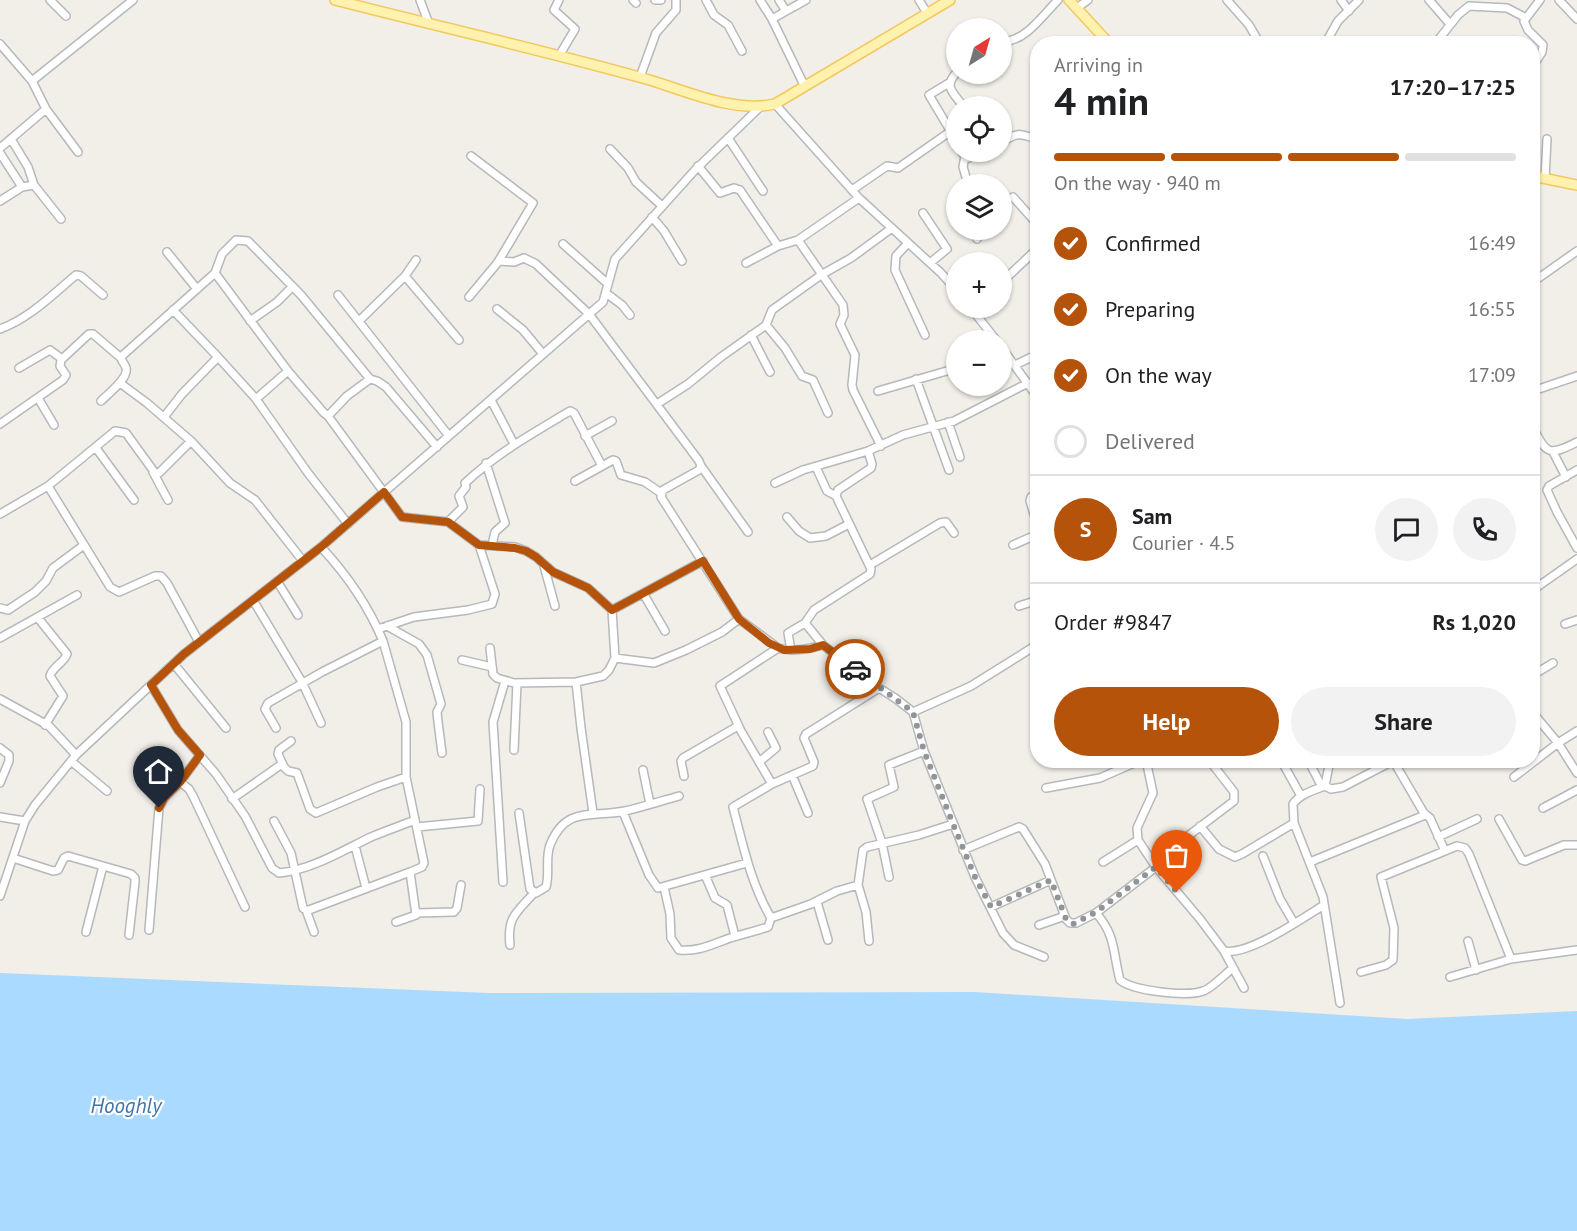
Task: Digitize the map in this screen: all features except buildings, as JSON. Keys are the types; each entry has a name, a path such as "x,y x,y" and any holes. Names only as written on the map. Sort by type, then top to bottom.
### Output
{"main road":[{"path":"335,0 640,77 739,106 759,108 775,105 950,0"},
{"path":"1069,0 1101,36"},
{"path":"1540,178 1577,185"}],"street":[{"path":"50,0 66,16"},
{"path":"32,81 133,0"},
{"path":"420,0 429,24"},
{"path":"559,0 554,9 575,29 559,57"},
{"path":"655,0 661,0"},
{"path":"640,77 656,33 676,10 676,0"},
{"path":"706,0 714,15 728,25 742,51"},
{"path":"760,0 772,19 805,87"},
{"path":"779,0 786,11"},
{"path":"772,19 806,0"},
{"path":"919,0 927,13"},
{"path":"1012,41 1029,31 1058,0"},
{"path":"1077,8 1088,0"},
{"path":"1227,0 1255,36"},
{"path":"1341,0 1349,11"},
{"path":"1329,36 1334,26 1359,0"},
{"path":"1429,0 1450,24"},
{"path":"1533,36 1524,26 1526,18 1540,0"},
{"path":"1558,0 1577,19"},
{"path":"1441,36 1464,10 1475,6 1507,8 1526,18"},
{"path":"0,44 32,81 46,108 78,152"},
{"path":"946,123 929,95 947,84"},
{"path":"775,105 859,198 946,280"},
{"path":"22,187 0,149 46,108"},
{"path":"0,896 25,821 74,758 199,642 321,547 603,302 615,259 698,166 759,108"},
{"path":"852,190 887,166 898,168 946,134"},
{"path":"1012,137 1023,135 1030,138"},
{"path":"728,138 763,191"},
{"path":"11,139 28,167 34,185 61,219"},
{"path":"1545,179 1547,139"},
{"path":"610,148 628,168 636,182 662,206"},
{"path":"469,297 498,262 533,203 471,156"},
{"path":"698,166 720,193 734,188 740,190 778,246"},
{"path":"0,201 22,187 34,185"},
{"path":"1013,197 1030,216"},
{"path":"746,263 778,246 798,240 859,198"},
{"path":"923,213 947,249 930,263"},
{"path":"652,217 664,231 682,261"},
{"path":"657,404 688,384 766,325 772,310 892,228"},
{"path":"121,358 215,273 222,254 236,240 243,239 248,241 308,304 370,379 386,387 437,447"},
{"path":"798,240 843,305 844,315 840,324 855,355 852,385 881,446"},
{"path":"563,243 608,284"},
{"path":"908,243 896,256 895,270 925,335"},
{"path":"1540,277 1577,250"},
{"path":"166,252 197,289"},
{"path":"1012,273 1030,256"},
{"path":"498,262 529,259 589,314 699,460 748,532"},
{"path":"359,321 405,276 416,260"},
{"path":"215,273 288,371 328,416 399,514 405,519 448,522 479,545 495,594 492,604 468,610 414,617 378,629"},
{"path":"0,329 19,321 39,307 76,275 81,276 103,295"},
{"path":"405,276 459,340"},
{"path":"250,321 277,302 291,288"},
{"path":"606,293 622,305 630,315"},
{"path":"338,295 449,436"},
{"path":"497,309 523,330 543,354"},
{"path":"173,310 256,399 308,473 348,524"},
{"path":"766,325 785,348 802,376 813,380 828,413"},
{"path":"0,424 65,377 60,366 62,359 92,333 121,358 126,370 120,383 101,401"},
{"path":"751,335 770,372"},
{"path":"19,368 50,350 62,359"},
{"path":"164,417 182,394 218,357"},
{"path":"1015,365 1030,358"},
{"path":"1012,361 1030,386"},
{"path":"256,399 288,371"},
{"path":"878,391 946,371"},
{"path":"1540,389 1577,376"},
{"path":"328,416 347,396 370,379"},
{"path":"916,380 949,470"},
{"path":"120,383 191,441 230,483 255,500 303,561"},
{"path":"776,483 816,467 868,451 903,435 948,422 1028,383"},
{"path":"38,398 54,425"},
{"path":"491,400 514,444"},
{"path":"448,522 463,507 459,496 466,487 465,483 486,463 570,411 574,413 602,466"},
{"path":"585,436 612,421"},
{"path":"948,422 960,457"},
{"path":"0,514 48,486 115,431 123,431 153,472 168,500"},
{"path":"1540,440 1543,446 1552,452 1566,477"},
{"path":"153,472 159,473 191,441"},
{"path":"1552,452 1557,452 1577,442"},
{"path":"96,448 134,500"},
{"path":"836,496 838,490 871,468 868,451"},
{"path":"575,481 613,460 616,461 621,475 645,482 661,493 661,497 739,619 778,648 810,649 823,645"},
{"path":"486,463 505,523 495,532 492,545"},
{"path":"661,493 699,470 701,466"},
{"path":"791,650 788,633 790,629 805,623 814,610 870,574 871,569 836,496 827,491 816,467"},
{"path":"1577,470 1549,486 1547,490 1577,548"},
{"path":"48,486 110,587 116,592 122,591 155,576 161,576 199,642"},
{"path":"787,517 799,531 810,538 826,536 849,524"},
{"path":"870,565 940,523 946,522 954,533"},
{"path":"1013,545 1030,538"},
{"path":"0,608 8,610 35,592 46,581 53,568 84,545"},
{"path":"479,545 526,551 553,572 588,588 612,610 615,657 609,670 603,676 576,682 517,683 505,681 493,674 490,648"},
{"path":"306,910 410,872 422,867 424,863 406,777 406,722 383,641 357,589 321,547"},
{"path":"1540,585 1577,559"},
{"path":"612,610 703,561"},
{"path":"544,566 555,606"},
{"path":"277,581 298,615"},
{"path":"643,593 665,631"},
{"path":"0,638 77,595"},
{"path":"253,600 302,682 321,723"},
{"path":"1019,606 1030,603"},
{"path":"38,618 67,654 50,674 63,696 45,724"},
{"path":"615,657 654,663 722,632 739,619"},
{"path":"1565,624 1577,620"},
{"path":"805,623 823,645 913,712 924,751 963,850 1008,939 1014,945 1044,957"},
{"path":"387,626 399,635 419,644 427,655 440,700 438,722 442,753"},
{"path":"276,728 265,709 266,706 302,682 383,641"},
{"path":"772,784 738,726 720,686 778,648"},
{"path":"913,712 971,686 1030,649"},
{"path":"462,660 492,667"},
{"path":"1540,671 1553,663"},
{"path":"174,664 225,728"},
{"path":"503,882 493,722 505,681"},
{"path":"576,682 593,813"},
{"path":"514,750 517,683"},
{"path":"151,685 178,730 216,774 244,816 272,868 279,873 295,870 416,824 478,821 480,789"},
{"path":"771,918 763,905 747,862 733,807 814,763 804,738 806,734 879,688"},
{"path":"0,699 45,724 74,758 107,791"},
{"path":"1540,721 1558,743 1577,773"},
{"path":"684,777 681,761 683,758 738,726"},
{"path":"759,762 776,748 768,732"},
{"path":"1540,757 1577,732"},
{"path":"291,741 278,751 282,764 288,771 297,773 310,809 316,813 406,777"},
{"path":"0,748 9,755 0,783"},
{"path":"888,877 882,843 867,799 894,787 889,765 924,751"},
{"path":"149,930 159,808 164,798 180,782 200,755"},
{"path":"232,799 247,786 282,764"},
{"path":"1046,788 1100,778 1124,768"},
{"path":"1145,768 1153,793 1137,828 1138,840 1156,867 1224,951 1244,988"},
{"path":"963,850 1021,828 1036,849 1068,922 1073,924 1096,912 1156,867 1170,851 1231,804 1235,797 1234,792 1214,768"},
{"path":"1285,768 1301,796"},
{"path":"1313,768 1324,786"},
{"path":"1324,786 1328,768"},
{"path":"1340,1003 1320,887 1294,823 1293,804 1301,796 1324,786 1335,789 1343,787 1380,768"},
{"path":"1398,768 1425,814 1430,818 1445,851"},
{"path":"1514,777 1526,768"},
{"path":"643,770 650,804"},
{"path":"792,775 808,813"},
{"path":"180,782 189,789 193,796 245,907"},
{"path":"1543,808 1577,790"},
{"path":"510,945 508,928 514,915 534,893 546,887 549,848 561,826 568,820 593,813 623,812 680,796"},
{"path":"623,812 657,888 747,862"},
{"path":"519,813 530,889 534,893"},
{"path":"1310,862 1425,814"},
{"path":"0,817 25,821"},
{"path":"1438,837 1477,819"},
{"path":"1499,819 1522,860 1525,861 1564,845 1577,845"},
{"path":"274,821 291,853 303,908 306,910 314,932"},
{"path":"1200,826 1219,849 1235,856 1242,855 1294,823"},
{"path":"869,941 866,912 858,885 863,850 953,824"},
{"path":"1103,862 1138,840"},
{"path":"355,846 366,888"},
{"path":"1360,972 1386,965 1393,960 1394,928 1381,877 1461,846 1469,854 1511,959"},
{"path":"13,858 53,871 57,870 64,858 68,856 131,874 135,878 129,935"},
{"path":"1263,856 1280,899 1294,923"},
{"path":"86,932 103,866"},
{"path":"410,872 417,913"},
{"path":"705,875 715,897 727,905 735,936"},
{"path":"991,907 1051,880"},
{"path":"396,921 415,916 417,913 454,912 457,908 461,885"},
{"path":"771,918 817,902 837,891 858,885"},
{"path":"664,887 670,914 671,938 679,950 688,951 708,947 735,936 768,927 771,918"},
{"path":"817,902 828,940"},
{"path":"1224,951 1232,952 1260,942 1324,905"},
{"path":"1096,912 1104,921 1110,934 1116,952 1120,980 1128,986 1179,994 1201,992 1233,968"},
{"path":"1039,925 1065,916"},
{"path":"1468,941 1476,970"},
{"path":"1450,977 1511,959 1577,950"}],"water":[{"name":"Hooghly","path":"0,973 489,993 975,992 1407,1019 1577,1011 1577,1231 0,1231"}],"way so far":[{"path":"855,669 913,712 924,751 953,824 975,877 991,907 1051,880 1066,919 1073,924 1096,912 1156,867 1177,892"}],"route":[{"path":"159,808 164,798 180,782 200,755 178,730 151,685 184,654 321,547 384,492 405,519 448,522 479,545 526,551 553,572 588,588 612,610 703,561 739,619 769,643 784,650 810,649 823,645 855,669"}]}
